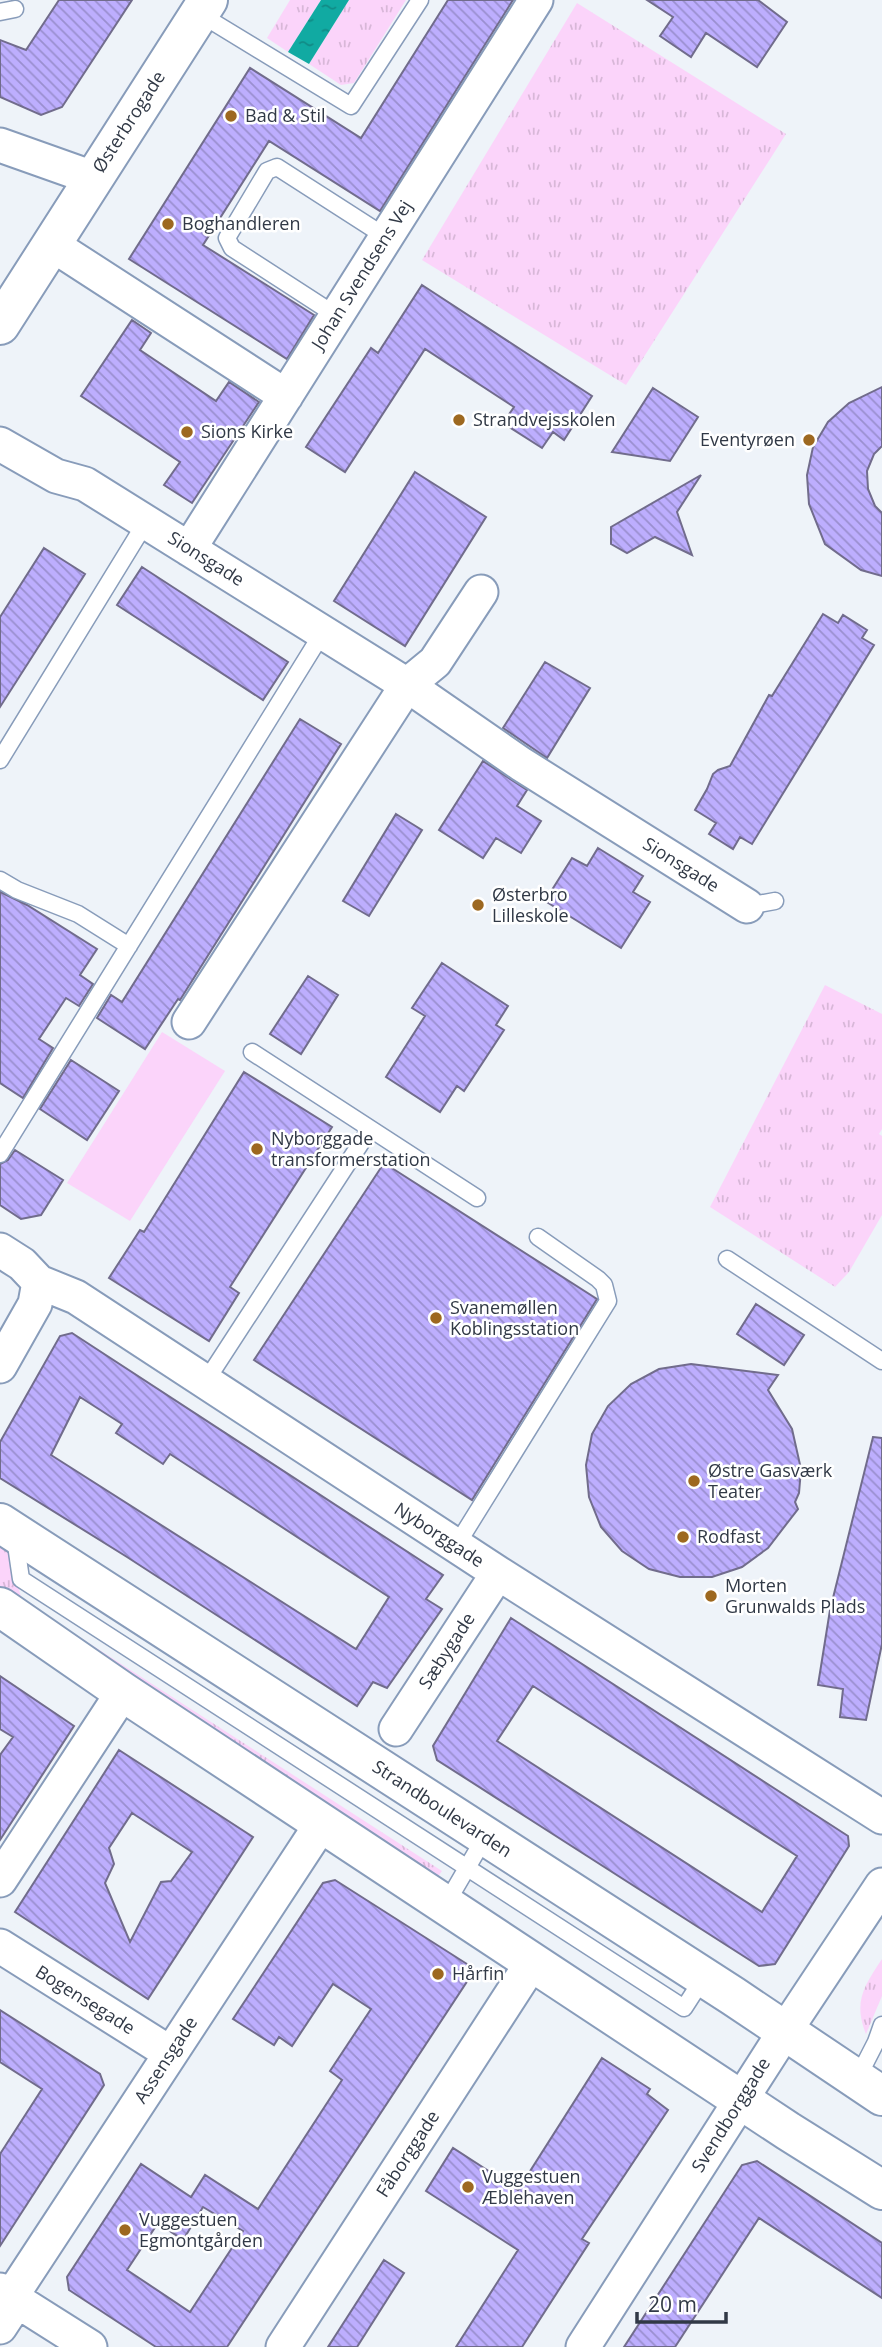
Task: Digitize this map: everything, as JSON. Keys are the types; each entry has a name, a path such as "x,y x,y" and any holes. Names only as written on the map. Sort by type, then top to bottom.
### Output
{"street":[{"name":"Johan Svendsens Vej","path":"189,549 536,0"},
{"name":"Østerbrogade","path":"0,325 204,7"},
{"path":"0,145 93,178"},
{"path":"51,244 286,396"},
{"name":"Sionsgade","path":"0,444 56,476 85,484 407,685 521,764 761,903"},
{"path":"189,1022 407,685 435,662 481,592"},
{"name":"Nyborggade","path":"0,1250 22,1264 39,1282 76,1297 456,1546 882,1817"},
{"path":"0,1367 35,1304 39,1282"},
{"name":"Strandboulevarden","path":"7,1528 476,1852 704,1977 869,2087"},
{"name":"Sæbygade","path":"396,1729 498,1573"},
{"path":"0,1607 122,1692 882,2190"},
{"path":"0,1880 122,1692"},
{"name":"Assensgade","path":"7,2304 322,1823"},
{"name":"Svendborggade","path":"583,2347 785,2031 882,1885"},
{"name":"Bogensegade","path":"0,1946 170,2053"},
{"name":"Fåborggade","path":"283,2347 533,1961"},
{"path":"7,2304 52,2337 90,2347"}],"lane":[{"path":"204,7 351,106 420,0"},
{"path":"337,316 232,248 228,239 267,171 277,167 386,237"},
{"path":"0,760 146,522"},
{"path":"0,1154 323,632"},
{"path":"0,880 17,890 78,914 130,946"},
{"path":"252,1052 477,1198"},
{"path":"206,1381 370,1129"},
{"path":"456,1546 608,1301 604,1285 598,1279 538,1237"},
{"path":"727,1259 882,1361"},
{"path":"446,1904 476,1852"},
{"path":"869,2087 876,2042 882,2025"}],"green space":[{"path":"290,0 321,0 288,52 267,38"},
{"path":"349,0 406,0 354,83 341,85 309,64"},
{"path":"577,3 786,134 626,385 422,260"},
{"path":"825,985 882,1014 882,1129 879,1134 882,1136 882,1215 849,1272 835,1287 710,1207"},
{"path":"162,1032 225,1071 130,1221 67,1183"},
{"path":"0,1543 6,1547 22,1600 442,1871 436,1879 0,1595"},
{"path":"882,1959 882,1996 866,2034 860,2013 862,1995"}],"water":[{"path":"321,0 349,0 309,64 288,52"}],"building":[{"path":"59,0 132,0 62,107 41,115 0,97 0,40 26,50"},
{"path":"448,0 513,0 380,211 269,141 203,245 314,315 287,359 129,259 250,68 361,138"},
{"path":"647,0 758,0 787,22 757,67 706,33 691,57 660,36 673,17"},
{"path":"422,285 592,396 564,440 553,432 542,448 503,423 514,407 425,349 345,472 306,447 371,348 378,353"},
{"name":"Sions Kirke","path":"132,320 151,333 140,350 216,401 229,382 259,402 192,503 164,485 180,462 81,396"},
{"path":"882,387 882,446 874,454 867,471 868,489 875,506 882,513 882,576 861,570 825,544 809,504 807,475 813,447 828,422 849,403"},
{"path":"653,388 698,417 670,461 612,452"},
{"path":"415,472 486,517 405,646 334,601"},
{"path":"701,475 677,512 692,555 655,537 627,553 611,544 611,527"},
{"path":"44,548 85,574 0,707 0,617"},
{"path":"142,567 288,662 263,700 117,605"},
{"path":"823,614 838,623 843,615 867,630 862,638 874,645 752,844 740,837 733,849 709,834 716,823 695,810 713,774 730,766 769,695 772,696"},
{"path":"545,662 590,688 547,758 503,728"},
{"path":"300,719 341,744 180,1000 178,999 145,1049 97,1018 111,995 122,1002"},
{"path":"483,761 527,790 517,806 541,821 521,853 496,838 483,858 439,830"},
{"path":"396,814 422,830 369,916 343,901"},
{"path":"598,848 643,876 633,892 650,902 621,948 545,901 572,858 587,866"},
{"path":"0,892 27,905 97,949 80,975 93,984 79,1006 66,998 39,1039 53,1048 23,1098 0,1083"},
{"path":"442,963 508,1006 496,1025 504,1030 464,1091 457,1086 440,1112 386,1077 425,1016 412,1008"},
{"path":"308,976 338,995 301,1054 270,1034"},
{"path":"71,1060 119,1091 87,1140 40,1109"},
{"name":"Nyborggade transformerstation","path":"244,1072 332,1127 230,1287 239,1293 209,1341 109,1278 140,1230 144,1232"},
{"path":"15,1150 63,1180 41,1215 21,1219 0,1205 0,1164 8,1160"},
{"name":"Svanemøllen Koblingsstation","path":"384,1163 597,1299 472,1500 254,1360"},
{"path":"756,1304 804,1335 784,1365 737,1334"},
{"path":"72,1333 443,1575 426,1599 442,1609 387,1688 373,1682 357,1706 0,1478 0,1442 60,1336","holes":["80,1397 122,1424 116,1433 163,1464 170,1454 389,1597 356,1649 51,1455"]},
{"name":"Østre Gasværk Teater","path":"691,1364 778,1375 768,1390 792,1429 801,1469 799,1493 795,1502 798,1509 768,1548 742,1567 712,1577 680,1577 649,1569 622,1551 601,1527 589,1497 586,1465 592,1434 608,1406 631,1384 659,1369"},
{"path":"873,1437 882,1438 882,1644 866,1720 840,1717 843,1689 818,1685 830,1610"},
{"path":"511,1618 848,1836 849,1846 775,1964 759,1966 437,1760 433,1746","holes":["533,1686 797,1856 762,1912 497,1741"]},
{"path":"0,1676 74,1726 0,1840 0,1755 13,1737 0,1729"},
{"path":"119,1750 253,1837 148,1999 15,1912","holes":["132,1813 192,1852 171,1881 161,1882 130,1942 105,1883 114,1864 109,1848"]},
{"path":"335,1880 467,1964 470,1977 227,2347 156,2347 69,2290 67,2277 141,2164 191,2197 205,2175 258,2209 342,2080 330,2071 371,2009 333,1984 292,2046 279,2037 274,2045 233,2019 323,1883","holes":["203,2207 243,2231 190,2312 127,2270 158,2223 183,2240"]},
{"path":"0,2010 100,2074 104,2085 0,2246 0,2154 42,2089 0,2062"},
{"path":"602,2058 650,2089 647,2094 668,2110 582,2239 589,2243 522,2347 456,2347 518,2250 426,2191 453,2148 518,2190"},
{"path":"757,2161 882,2243 882,2298 759,2218 675,2347 624,2347 742,2165"},
{"path":"384,2260 404,2273 357,2347 328,2347"}],"place":[{"name":"Bad & Stil","path":"231,116"},
{"name":"Boghandleren","path":"168,224"},
{"name":"Strandvejsskolen","path":"459,420"},
{"name":"Sions Kirke","path":"187,432"},
{"name":"Eventyrøen","path":"809,440"},
{"name":"Østerbro Lilleskole","path":"478,905"},
{"name":"Nyborggade transformerstation","path":"257,1149"},
{"name":"Svanemøllen Koblingsstation","path":"436,1318"},
{"name":"Østre Gasværk Teater","path":"694,1481"},
{"name":"Rodfast","path":"683,1537"},
{"name":"Morten Grunwalds Plads","path":"711,1596"},
{"name":"Hårfin","path":"438,1974"},
{"name":"Vuggestuen Æblehaven","path":"468,2187"},
{"name":"Vuggestuen Egmontgården","path":"125,2230"}]}
